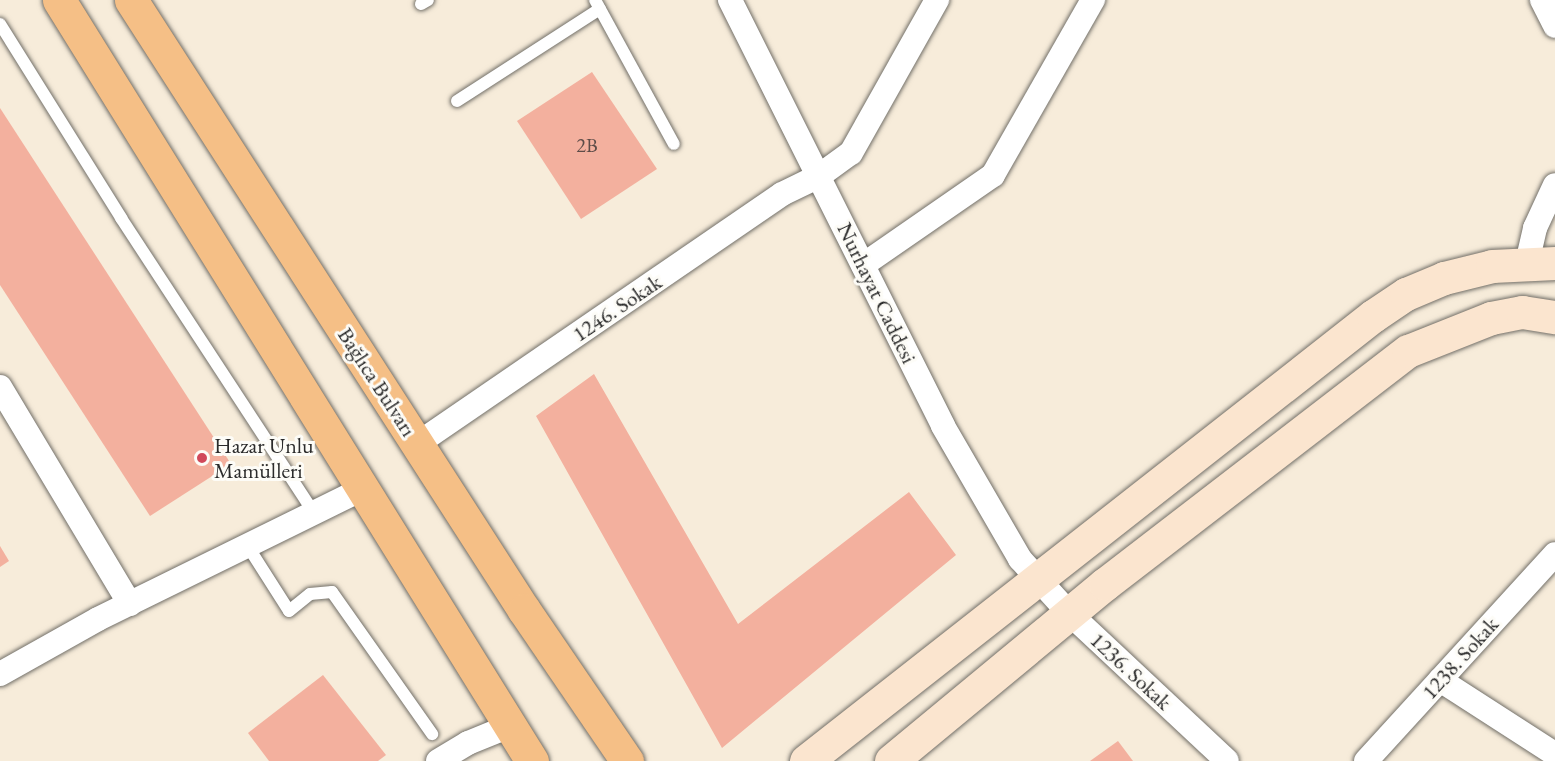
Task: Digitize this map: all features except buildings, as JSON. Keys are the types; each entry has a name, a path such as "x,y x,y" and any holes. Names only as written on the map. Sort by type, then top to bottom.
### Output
{"main road":[{"path":"59,0 362,489 512,725 532,761"},
{"name":"Bağlıca Bulvarı","path":"131,0 417,444 627,761"},
{"path":"806,761 1373,316 1406,294 1444,278 1492,266 1541,263"},
{"path":"891,761 1069,613 1408,351 1491,318 1522,312 1555,317"}],"street":[{"name":"Nurhayat Caddesi","path":"730,0 943,426 1036,580"},
{"name":"1246. Sokak","path":"417,444 782,194 819,176 851,153 937,0"},
{"path":"863,265 993,175 1093,0"},
{"path":"1542,0 1555,26"},
{"path":"1541,263 1535,228 1555,185"},
{"path":"0,387 130,604"},
{"path":"0,674 130,604 362,489"},
{"name":"1238. Sokak","path":"1366,761 1555,554"},
{"name":"1236. Sokak","path":"1036,580 1227,761"},
{"path":"1440,680 1555,754"},
{"path":"438,761 468,743 512,725"}],"lane":[{"path":"457,101 597,5 674,144"},
{"path":"0,24 121,218 314,513"},
{"path":"247,545 289,611 310,594 332,592 432,735"}],"place":[{"name":"Hazar Unlu Mamülleri","path":"202,458"}]}
